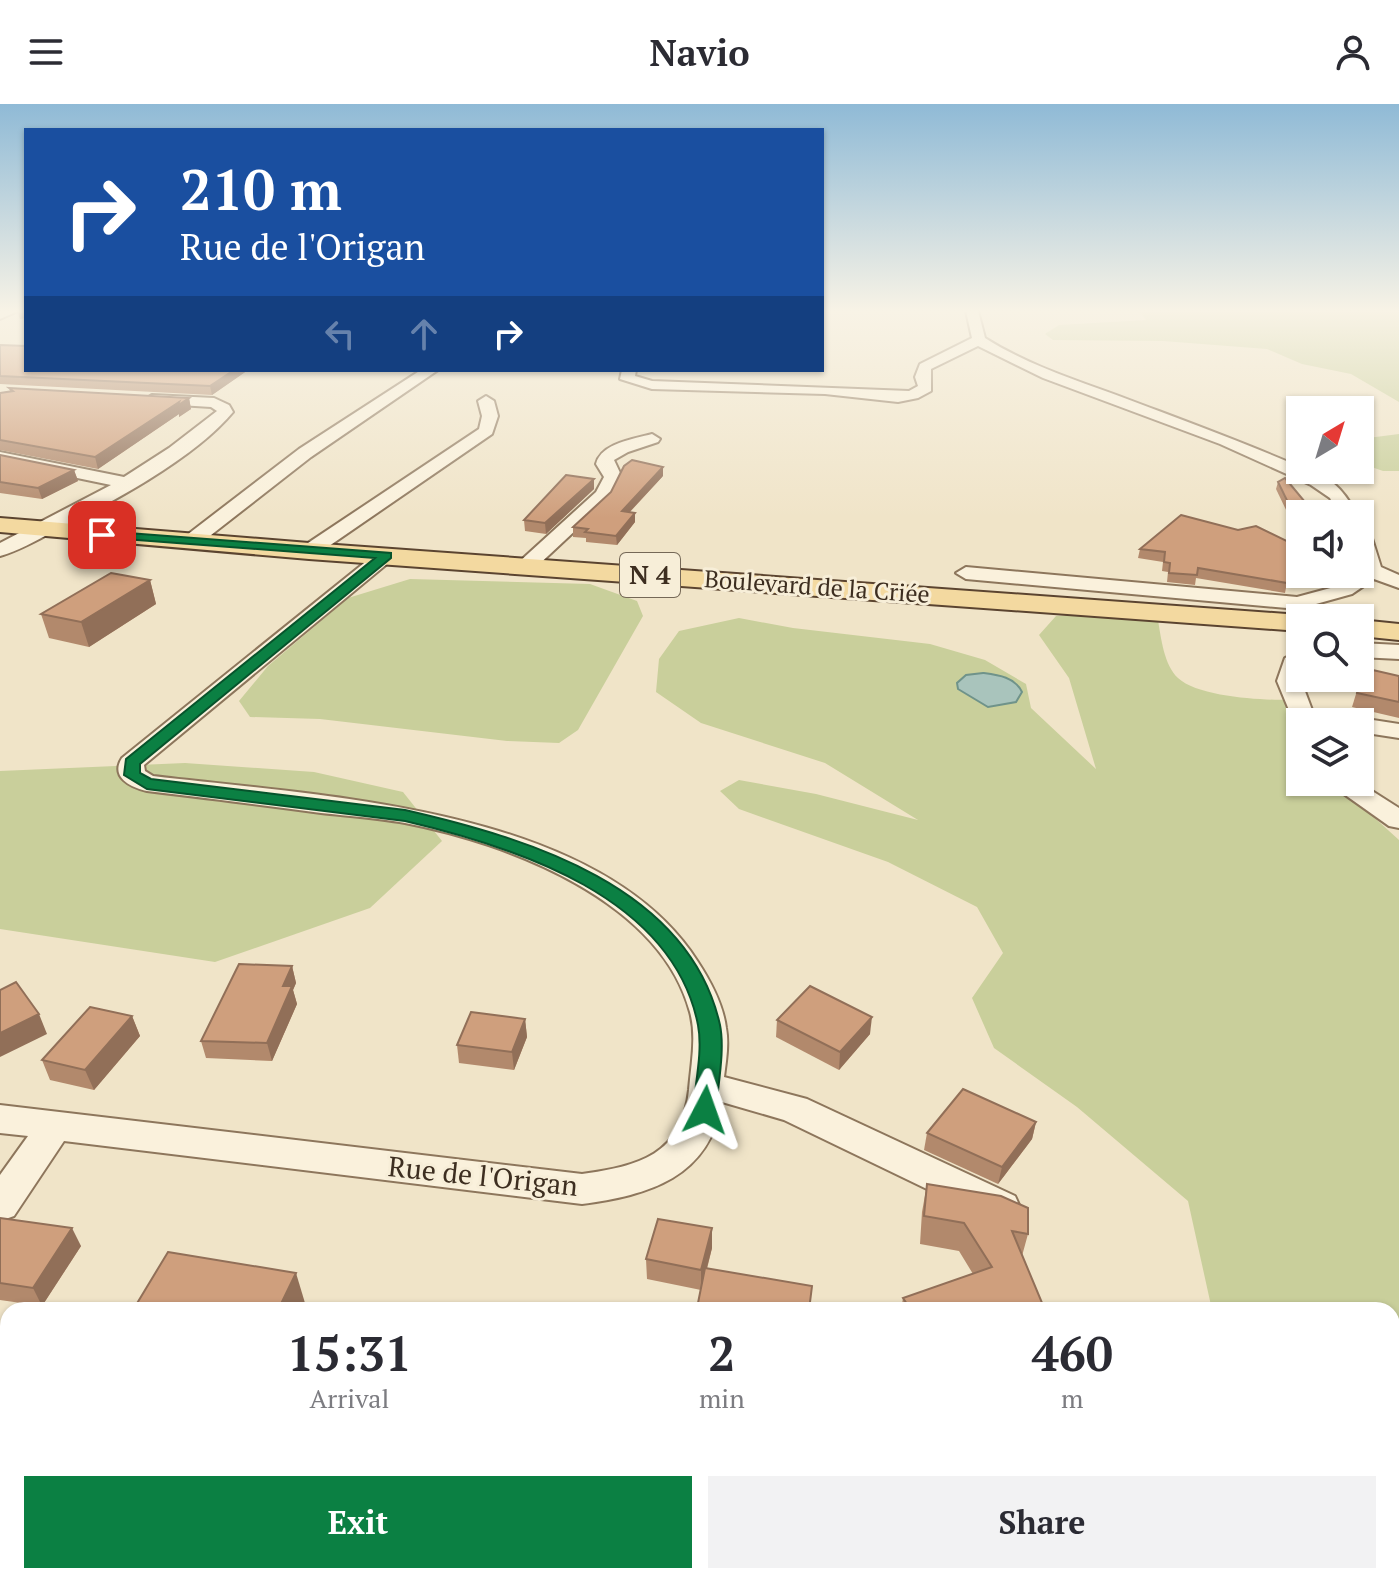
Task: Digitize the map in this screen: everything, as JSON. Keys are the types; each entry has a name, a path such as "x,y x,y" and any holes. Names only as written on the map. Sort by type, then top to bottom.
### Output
{"main road":[{"name":"Boulevard de la Criée","path":"0,525 526,566 1112,598 1286,621"},
{"path":"1374,629 1399,632"}],"street":[{"path":"190,542 305,453 416,380"},
{"path":"631,380 652,385 825,390 905,396 926,388 923,380"},
{"path":"1062,380 1226,441 1317,481 1340,500"},
{"path":"0,550 43,530 125,483 205,430 225,412 224,408 214,403 139,399"},
{"path":"309,551 486,431 490,416 486,401"},
{"path":"526,566 603,495 613,477 605,464 606,458 622,448 652,439"},
{"path":"0,457 125,483"},
{"name":"Rue de l'Origan","path":"0,1119 582,1189 606,1187 665,1166 686,1148 705,1110 710,1029 704,1006 683,961 660,930 627,901 578,874 480,834 405,815 147,783 132,775 131,763 386,555"},
{"path":"1374,572 1399,582"},
{"path":"966,573 1112,598 1298,603 1348,588"},
{"path":"1374,651 1399,652"},
{"path":"1374,727 1399,731"},
{"path":"1362,796 1399,820"},
{"path":"707,1085 794,1109 1028,1219"},
{"path":"0,1205 55,1126"}],"green space":[{"path":"1361,380 1399,380 1399,402"},
{"path":"1399,434 1399,471 1374,468 1374,437"},
{"path":"410,579 590,584 637,601 643,616 578,730 559,743 507,741 320,719 250,717 239,701 268,666 348,598"},
{"path":"1085,614 1158,620 1169,666 1187,684 1231,696 1287,700 1292,708 1286,708 1286,796 1350,796 1399,840 1399,1302 1210,1302 1188,1201 1077,1107 994,1048 972,998 1003,953 977,907 888,862 739,809 720,791 739,780 816,794 918,820 825,763 701,723 656,692 659,659 679,631 739,618 793,628 930,644 985,660 1026,684 1031,708 1096,769 1069,678 1039,635 1056,616","holes":["1003,676 1012,681 1016,702 988,707 961,691"]},
{"path":"185,763 314,772 403,792 442,841 370,908 215,962 0,929 0,771"}],"water":[{"path":"983,673 1015,683 1022,692 1016,702 988,707 958,689 957,683 966,675"}],"building":[{"path":"84,380 219,380 210,386"},
{"path":"9,388 189,398 95,457 0,440 0,393 13,391"},
{"path":"0,455 74,470 38,488 0,482"},
{"path":"632,460 663,467 622,511 635,513 616,536 585,532 588,529 573,527 611,492 624,466"},
{"path":"566,475 594,479 545,523 524,520"},
{"path":"1285,478 1286,484 1290,484 1303,500 1287,500 1278,482"},
{"path":"1181,515 1238,530 1256,526 1286,541 1286,583 1198,568 1197,575 1169,573 1170,563 1164,562 1165,552 1140,549"},
{"path":"111,573 150,580 81,622 41,614"},
{"path":"1374,670 1399,676 1399,702 1357,693 1374,692"},
{"path":"239,964 292,966 283,986 292,986 267,1043 201,1041"},
{"path":"16,982 39,1014 0,1033 0,990"},
{"path":"810,986 872,1017 840,1052 777,1020"},
{"path":"90,1007 132,1016 85,1070 42,1060"},
{"path":"471,1012 525,1019 512,1052 457,1045"},
{"path":"963,1089 1036,1122 1002,1167 927,1133"},
{"path":"927,1184 1001,1196 1028,1208 1028,1234 1012,1231 1042,1302 906,1302 903,1298 992,1267 964,1223 924,1216"},
{"path":"0,1218 72,1228 33,1288 0,1283"},
{"path":"658,1219 712,1228 701,1270 646,1259"},
{"path":"168,1252 296,1273 282,1302 138,1302"},
{"path":"705,1268 812,1286 810,1302 698,1302"}],"route":[{"path":"102,535 386,555 131,763 132,775 147,783 405,815 480,834 578,874 627,901 660,930 683,961 704,1006 710,1029 705,1110"}]}
